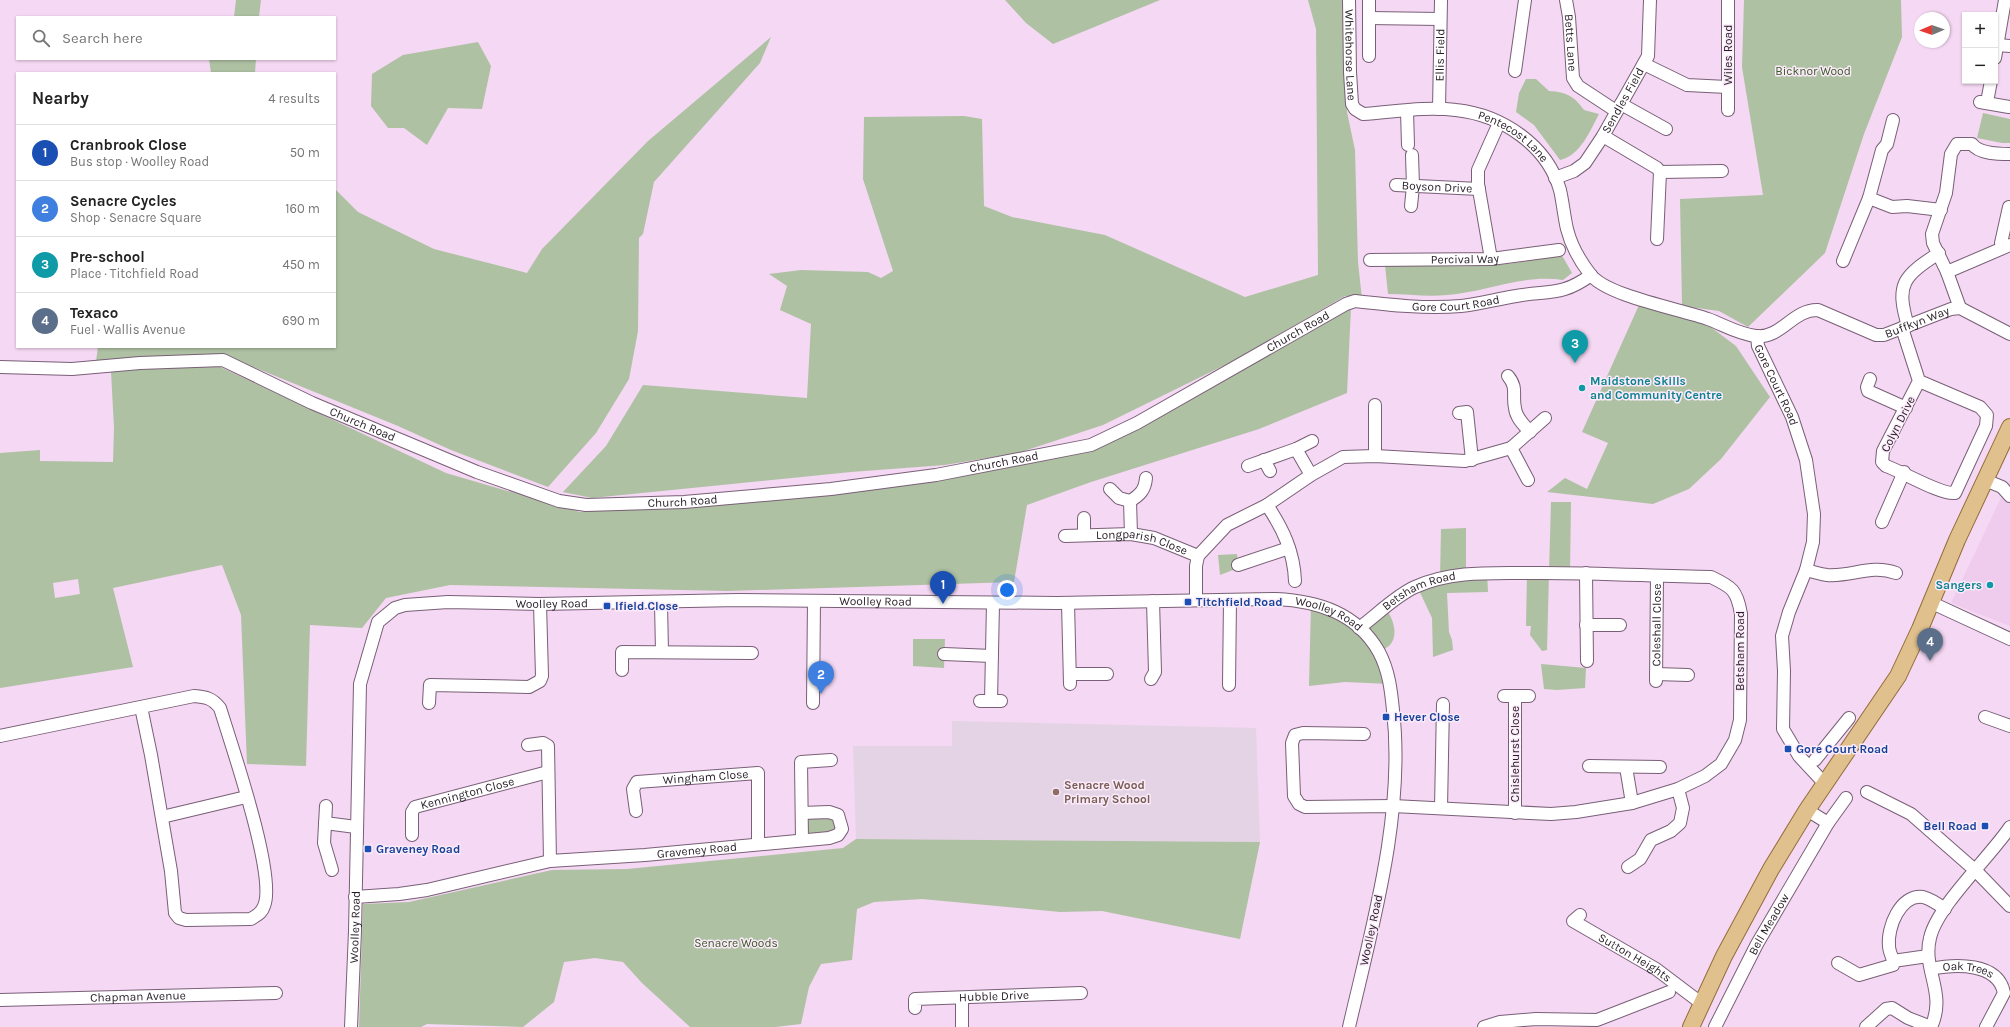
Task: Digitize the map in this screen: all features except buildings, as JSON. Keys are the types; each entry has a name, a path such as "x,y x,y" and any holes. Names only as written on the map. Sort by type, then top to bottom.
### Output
{"main road":[{"path":"1691,1027 1701,1003 1753,901 1807,810 1850,749 1898,676 2010,427"}],"street":[{"name":"Whitehorse Lane","path":"1349,0 1350,72 1352,104 1355,109"},
{"path":"1369,0 1370,56"},
{"name":"Ellis Field","path":"1439,109 1441,0"},
{"path":"1515,71 1525,0"},
{"name":"Betts Lane","path":"1566,0 1569,17 1573,78 1578,86 1618,108 1666,129"},
{"name":"Sendles Field","path":"1555,178 1574,171 1585,163 1644,64 1648,56 1650,0"},
{"name":"Wiles Road","path":"1728,0 1728,110"},
{"path":"1998,38 2005,0"},
{"path":"1369,18 1440,19"},
{"path":"1998,44 2010,46"},
{"path":"1644,64 1687,85 1727,87"},
{"path":"1990,84 1984,102 2009,107"},
{"name":"Pentecost Lane","path":"1355,109 1363,114 1439,109 1475,113 1499,123 1530,141 1547,160 1555,178 1572,246 1590,275"},
{"path":"1407,111 1413,186 1411,206"},
{"path":"1843,261 1869,198 1882,150 1887,144 1893,120"},
{"path":"1491,259 1479,189 1478,170 1499,123"},
{"path":"1602,136 1656,168 1660,172 1722,171"},
{"path":"1960,308 1947,272 1933,243 1932,234 1946,193 1951,154 1957,144 1972,144 1975,148 1993,153 2010,154"},
{"path":"1657,238 1660,172"},
{"name":"Boyson Drive","path":"1396,186 1479,189"},
{"path":"1869,198 1892,207 1907,206 1941,210"},
{"path":"2007,246 2001,243 2009,207"},
{"path":"1947,272 1976,261 2007,246"},
{"name":"Percival Way","path":"1370,260 1491,259 1559,250"},
{"name":"Colyn Drive","path":"1920,381 1980,407 1987,414 1988,421 1986,426 1955,493 1949,494 1904,472 1886,466 1882,462 1881,457 1920,381 1905,327 1901,299 1903,287 1915,269 1939,253"},
{"name":"Gore Court Road","path":"1355,301 1418,307 1460,306 1486,303 1516,295 1556,293 1578,284 1590,275 1598,282 1616,291 1707,319 1740,333 1757,336 1758,346 1792,417 1806,460 1814,514 1813,542 1806,570 1789,612 1782,636 1784,671 1783,729 1799,756 1825,784"},
{"name":"Church Road","path":"0,367 72,370 140,363 223,360 312,403 477,472 559,501 586,506 684,502 831,489 936,476 1091,445 1137,423 1346,304 1355,301"},
{"name":"Buffkyn Way","path":"1757,336 1771,334 1785,326 1803,312 1810,310 1818,310 1876,335 1884,335 1951,309 1960,308 2010,334"},
{"path":"1508,376 1514,384 1515,410 1520,420 1530,432"},
{"path":"1870,379 1867,386 1868,390 1906,408"},
{"path":"1375,405 1375,456"},
{"path":"1459,413 1467,412 1472,460"},
{"path":"1196,600 1196,566 1198,556 1227,525 1267,505 1311,475 1343,457 1375,456 1457,461 1472,460 1511,448 1545,418"},
{"path":"1248,466 1296,449 1312,441"},
{"path":"1511,448 1528,480"},
{"path":"1296,449 1311,475"},
{"path":"1264,460 1270,472"},
{"path":"1882,522 1904,472"},
{"path":"1130,501 1140,494 1145,486 1146,478"},
{"path":"1985,480 2002,487 2010,496"},
{"path":"1110,489 1119,498 1130,501"},
{"path":"1130,501 1131,534"},
{"path":"1267,505 1282,527 1295,565 1295,581"},
{"name":"Longparish Close","path":"1084,518 1084,535"},
{"name":"Longparish Close","path":"1065,536 1131,534 1154,538 1198,556"},
{"path":"1238,565 1289,548"},
{"path":"1806,570 1828,575 1866,569 1888,570 1896,573"},
{"name":"Betsham Road","path":"1359,628 1406,592 1440,578 1487,573 1586,573 1711,577 1726,584 1738,598 1741,614 1740,720 1736,740 1721,764 1705,776 1678,788 1632,803 1576,812 1515,813 1393,806"},
{"path":"1586,573 1587,661"},
{"name":"Coleshall Close","path":"1657,576 1656,678 1688,675"},
{"name":"Woolley Road","path":"351,1027 356,931 356,827 360,754 360,684 378,622 395,608 404,605 448,602 540,604 661,603 738,600 1068,603 1276,599 1312,604 1340,613 1359,628 1378,651 1386,667 1390,684 1396,733 1393,806 1378,903 1349,1027"},
{"path":"1229,685 1230,600"},
{"path":"813,703 814,601"},
{"path":"1150,679 1155,672 1153,601"},
{"path":"661,603 662,652"},
{"path":"990,701 993,603"},
{"path":"1068,603 1070,679 1107,674"},
{"path":"1932,603 2010,639"},
{"path":"430,703 430,685 529,687 540,681 542,676 540,604"},
{"path":"1586,625 1620,625"},
{"path":"622,670 622,652 752,653"},
{"path":"944,654 992,656"},
{"path":"0,736 194,696 205,696 214,700 220,708 263,856 265,874 265,906 260,914 251,919 186,920 179,918 175,913 173,905 171,871 141,707"},
{"name":"Chislehurst Close","path":"1515,813 1509,696 1529,696"},
{"path":"1441,808 1443,704"},
{"path":"1985,717 2010,726"},
{"path":"1815,760 1849,718"},
{"path":"1364,734 1303,733 1295,736 1292,743 1294,796 1299,804 1305,807 1393,806"},
{"path":"1833,739 1850,749"},
{"path":"528,745 543,743 548,746 550,861"},
{"path":"802,840 801,762 830,760"},
{"path":"1589,766 1660,767"},
{"path":"1626,767 1632,803"},
{"name":"Kennington Close","path":"412,835 412,812 415,806 548,772"},
{"name":"Wingham Close","path":"636,811 633,790 637,782 758,773 758,844"},
{"path":"1628,866 1640,859 1651,840 1671,831 1680,824 1683,808 1678,788"},
{"path":"1867,792 1911,814 1976,871 2010,906"},
{"path":"162,817 246,797"},
{"name":"Bell Meadow","path":"1714,1027 1757,944 1828,823 1846,798"},
{"path":"326,806 324,843 332,870"},
{"path":"1807,810 1828,823"},
{"name":"Graveney Road","path":"355,897 399,894 426,890 550,861 644,856 829,838 838,835 842,829 841,821 838,815 829,812 802,813"},
{"path":"325,823 356,827"},
{"path":"1866,1027 1886,1009 1892,1008 1908,1018 1931,1027 1936,1014 1937,1002 1928,956 1932,931 1945,909 2010,827"},
{"path":"1838,963 1859,975 1893,965 1889,946 1890,930 1896,915 1903,906 1910,899 1921,897 1932,900 1945,909"},
{"name":"Sutton Heights","path":"1580,915 1573,921 1656,969 1701,1003"},
{"path":"1893,961 1928,956"},
{"name":"Oak Trees","path":"1931,969 1968,966 1978,968 1997,977 2002,984 2004,993 1986,1027"},
{"path":"1484,1027 1500,1022 1536,1019 1596,1020 1669,992"},
{"name":"Chapman Avenue","path":"0,1000 276,993"},
{"name":"Hubble Drive","path":"915,1008 914,999 1082,993"},
{"path":"962,998 962,1027"}],"shaded area":[{"path":"2010,479 2010,626 1951,603"},
{"name":"Senacre Wood Primary School","path":"952,721 1256,728 1260,842 856,839 853,746 952,746"}],"green space":[{"path":"236,0 261,0 259,16 234,16"},
{"path":"1005,0 1160,0 1053,44 1026,23"},
{"path":"1308,0 1345,0 1347,112 1355,150 1358,262 1362,299 1345,296 1231,362 1103,425 1018,453 945,465 851,472 592,498 563,492 606,446 643,385 807,398 811,324 780,310 787,286 769,274 801,270 868,272 881,278 893,271 863,179 864,117 964,116 982,119 984,206 1012,217 1105,235 1245,297 1318,275 1316,29"},
{"name":"Bicknor Wood","path":"1744,0 1901,0 1902,37 1864,134 1825,253 1748,327 1719,311 1682,306 1680,199 1763,195 1742,67"},
{"path":"771,37 760,63 654,182 643,234 639,238 638,331 629,379 596,433 548,487 451,450 398,426 231,358 211,355 96,361 98,348 336,348 336,190 358,212 434,249 527,273 542,249 648,141"},
{"path":"478,42 491,66 482,109 448,108 427,145 404,128 388,128 371,106 372,74 403,55"},
{"path":"209,60 256,60 255,72 211,72"},
{"path":"1526,79 1536,79 1549,91 1566,94 1574,99 1584,110 1599,114 1584,142 1567,158 1560,160 1534,125 1516,112 1519,93"},
{"path":"1983,113 2010,119 2010,143 1977,138"},
{"path":"1560,252 1572,273 1563,280 1533,279 1440,296 1388,294 1385,265 1496,265 1539,258"},
{"path":"1639,305 1704,322 1736,346 1770,397 1721,459 1689,489 1653,504 1547,492 1565,478 1587,489 1608,443 1582,432"},
{"path":"1351,307 1347,393 1259,429 1091,482 1027,505 1014,582 728,591 450,585 386,598 362,628 310,625 306,766 247,764 241,615 222,565 113,588 133,667 0,688 0,453 40,450 40,461 113,462 114,428 111,372 214,364 446,473 580,512 888,488 1086,452","holes":["78,579 80,594 55,598 53,583"]},
{"path":"1551,502 1571,502 1570,573 1549,573 1547,650 1542,651 1530,635 1531,626 1526,626 1527,573 1549,572"},
{"path":"1466,528 1466,574 1487,573 1488,592 1447,593 1449,632 1453,650 1433,657 1432,618 1417,586 1440,578 1441,529"},
{"path":"1237,554 1238,568 1220,575 1218,555"},
{"path":"1311,604 1359,628 1385,608 1394,626 1394,636 1390,645 1378,652 1390,684 1345,682 1309,686"},
{"path":"913,639 945,639 944,668 913,666"},
{"path":"1541,664 1586,668 1585,688 1557,690 1544,689"},
{"path":"829,812 842,829 802,840 802,813"},
{"name":"Senacre Woods","path":"856,839 1260,842 1240,939 1102,911 1060,912 922,899 874,902 857,909 852,960 821,964 809,987 801,1024 775,1027 690,1027 642,983 623,962 595,958 564,962 554,1002 523,1027 427,1024 421,1027 359,1027 363,904 409,902 552,870 627,869 843,848"}],"place":[{"name":"Pre-school","path":"1575,363"},
{"name":"Maidstone Skills and Community Centre","path":"1582,388"},
{"name":"Sangers","path":"1990,585"},
{"name":"Titchfield Road","path":"1188,602"},
{"name":"Cranbrook Close","path":"943,604"},
{"name":"Ifield Close","path":"607,606"},
{"name":"Texaco","path":"1930,661"},
{"name":"Senacre Cycles","path":"821,694"},
{"name":"Hever Close","path":"1386,717"},
{"name":"Gore Court Road","path":"1788,749"},
{"name":"Senacre Wood Primary School","path":"1056,792"},
{"name":"Bell Road","path":"1985,826"},
{"name":"Graveney Road","path":"368,849"}]}
